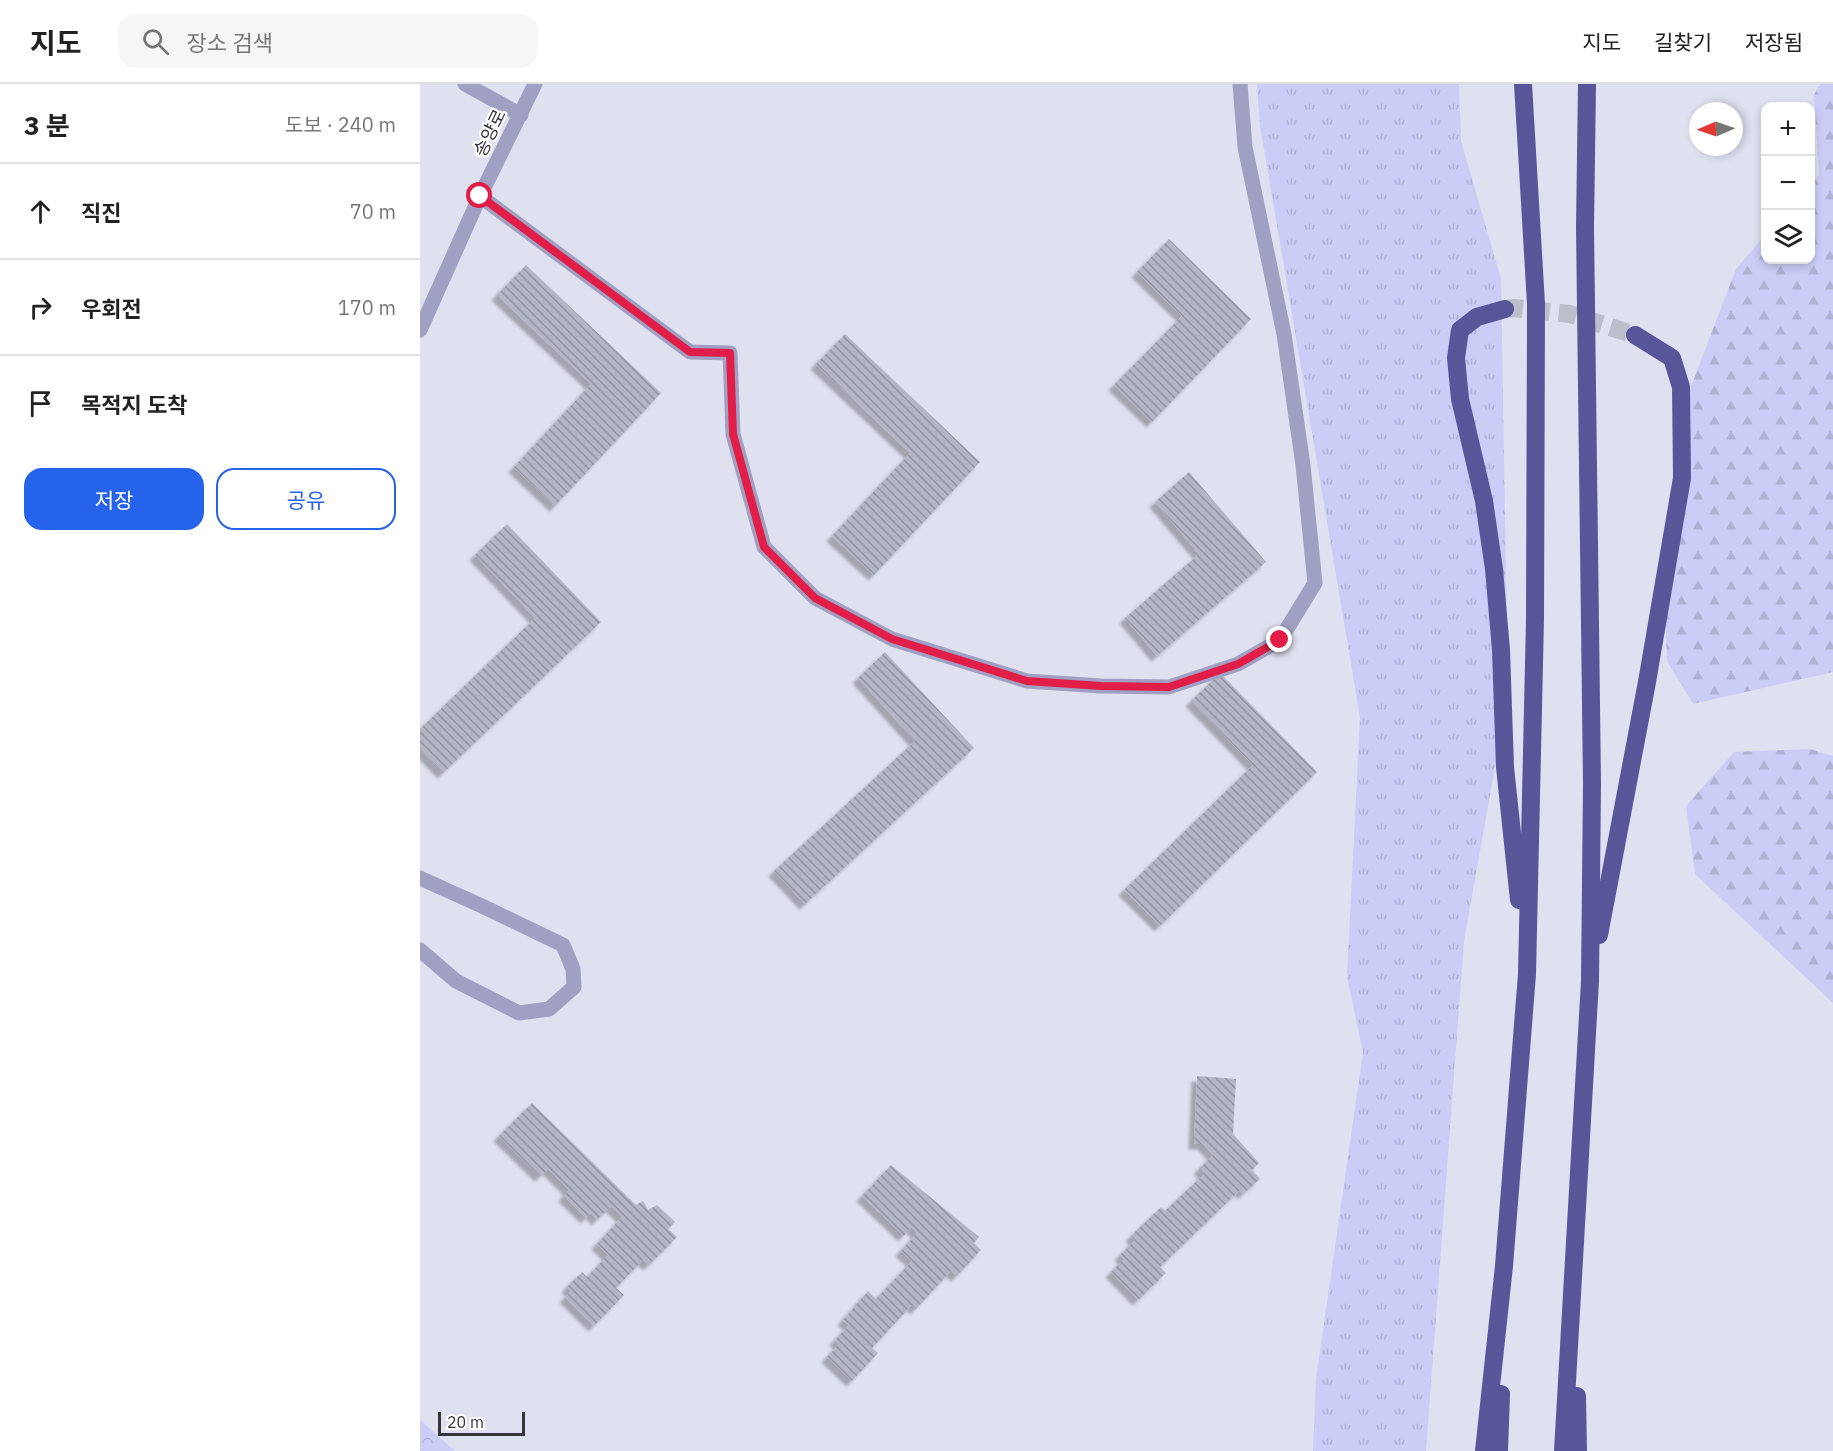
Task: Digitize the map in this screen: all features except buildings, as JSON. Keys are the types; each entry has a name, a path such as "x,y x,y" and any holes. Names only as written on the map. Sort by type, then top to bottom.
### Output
{"highway":[{"path":"1484,1451 1504,1266 1527,974 1535,619 1536,304 1523,84"},
{"path":"1563,1451 1590,981 1592,784 1585,227 1587,84"},
{"path":"1505,309 1477,317 1460,330 1456,358 1460,399 1484,501 1494,569 1501,650 1505,767 1527,974"},
{"path":"1590,981 1647,682 1682,478 1681,387 1672,358 1635,335"},
{"path":"1499,1451 1504,1266"},
{"path":"1574,1266 1578,1451"}],"street":[{"path":"465,84 521,115"},
{"name":"송양로","path":"420,330 480,196 536,84"},
{"path":"480,196 690,352 730,353 733,434 764,547 815,598 892,639 1027,681 1101,686 1169,687 1238,664 1280,640 1316,583 1303,465 1284,334 1245,147 1240,84"},
{"path":"420,878 563,945 573,969 574,987 549,1009 519,1013 456,981 420,950"}],"green space":[{"path":"1257,84 1459,84 1461,141 1501,279 1508,693 1464,941 1426,1451 1313,1451 1316,1379 1363,1052 1347,977 1360,717 1260,125"},
{"path":"1820,84 1833,84 1833,672 1693,704 1667,661 1663,549 1690,389 1736,269 1761,240 1761,264 1815,264 1815,180 1819,175 1814,95"},
{"path":"1810,749 1833,756 1833,1003 1695,874 1686,806 1734,752"},
{"path":"420,1420 455,1451 420,1451"}],"tunnel":[{"path":"1505,309 1570,314 1635,335"}],"route":[{"path":"480,196 690,352 730,353 733,434 764,547 815,598 892,639 1027,681 1101,686 1169,687 1238,664 1280,640"}]}
